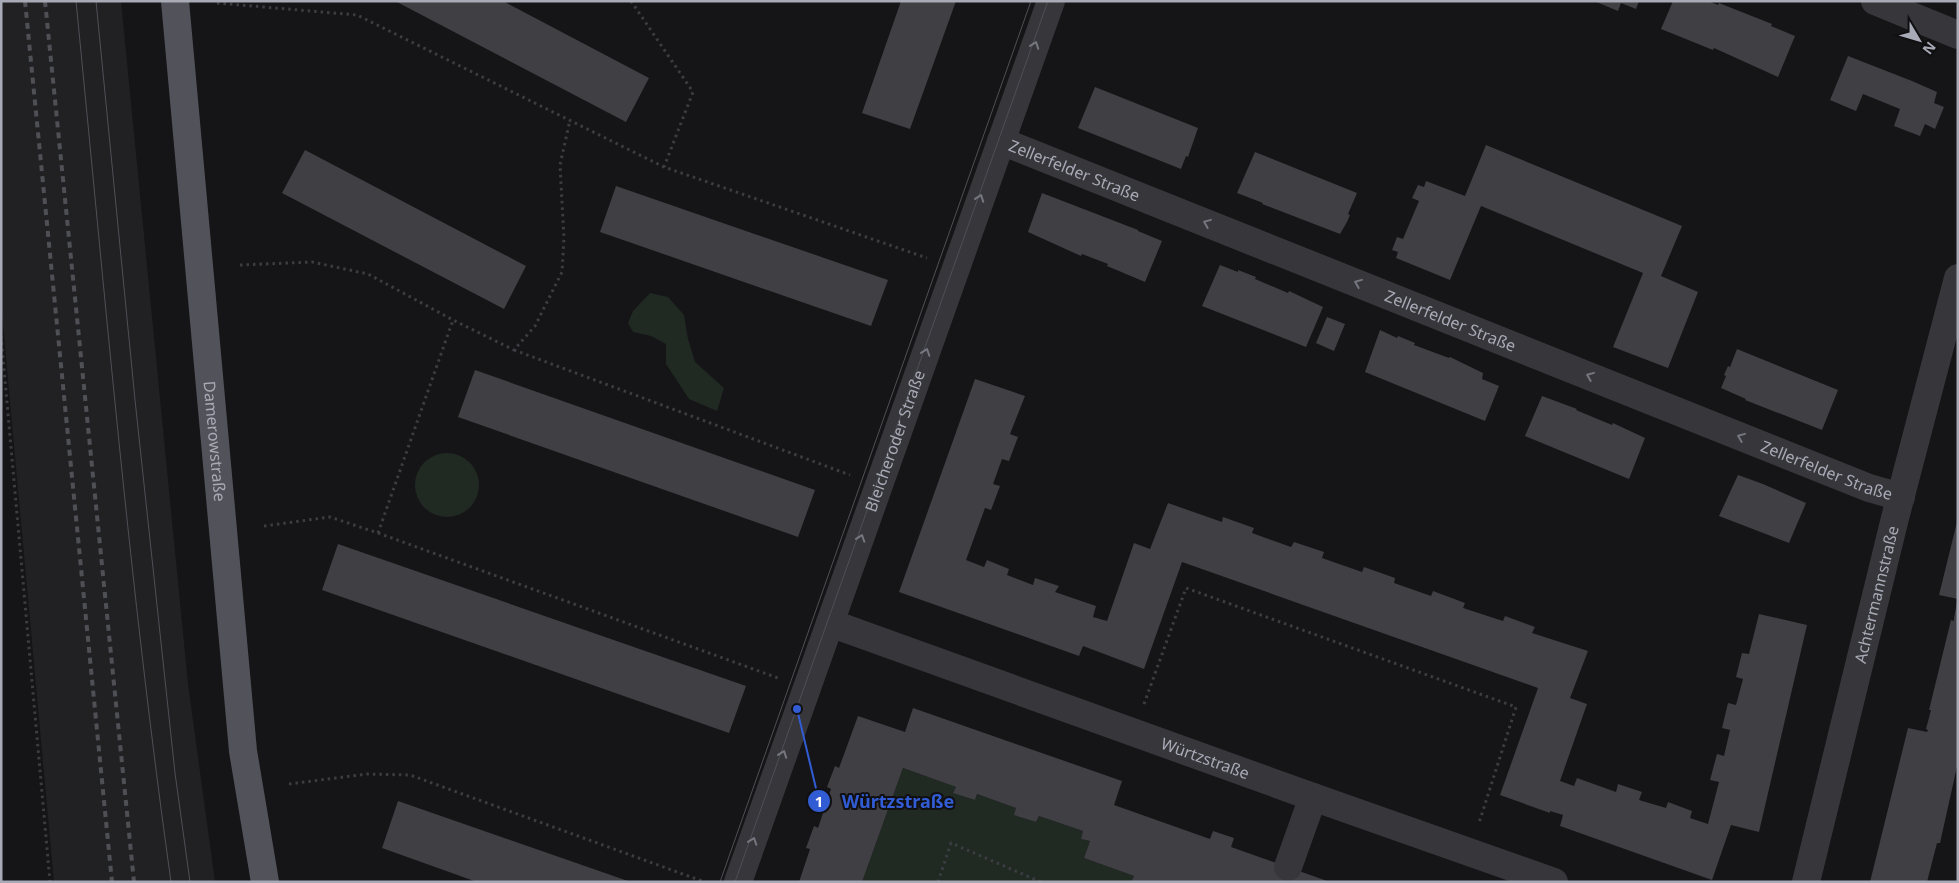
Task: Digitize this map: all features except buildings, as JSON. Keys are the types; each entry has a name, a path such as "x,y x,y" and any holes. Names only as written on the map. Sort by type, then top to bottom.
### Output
{"main road":[{"name":"Damerowstraße","path":"175,1 242,741 265,882"}],"street":[{"name":"Bleicheroder Straße","path":"738,882 1050,1"},
{"path":"1875,1 1958,35"},
{"name":"Zellerfelder Straße","path":"1001,141 1869,488 1901,497"},
{"name":"Achtermannstraße","path":"1806,882 1901,497 1958,278"},
{"name":"Würtzstraße","path":"830,623 1554,882"},
{"path":"1288,867 1313,797"}],"path":[{"path":"631,1 693,92 664,167"},
{"path":"216,3 357,15 664,167 956,268"},
{"path":"514,350 535,326 562,272 564,238 560,165 570,120"},
{"path":"240,265 312,262 368,274 453,320 514,350 850,474"},
{"path":"378,533 453,320"},
{"path":"1,336 50,882"},
{"path":"264,526 330,517 778,678"},
{"path":"1144,705 1186,588 1195,591 1516,707 1478,824"},
{"path":"289,784 367,774 410,775 702,881"},
{"path":"938,882 951,843 1042,882"}],"shaded area":[{"path":"1,1 121,1 188,684 215,882 54,882 1,303"},
{"path":"650,293 668,297 684,315 688,339 695,362 724,388 717,411 689,399 666,364 666,344 651,336 633,332 628,323 633,311"},
{"path":"441,453 453,453 470,462 477,473 479,485 477,497 470,508 453,517 441,517 429,512 420,503 415,491 415,479 420,467 429,458"},
{"path":"903,768 956,787 954,793 975,800 977,794 1016,808 1015,815 1036,822 1039,816 1083,831 1081,839 1090,841 1084,858 1134,876 1131,882 862,882"}],"tram line":[{"path":"76,1 131,552 156,772 171,882"},
{"path":"96,1 135,400 175,773 190,882"},
{"path":"720,882 1031,1"},
{"path":"735,882 1048,1"}],"railway":[{"path":"25,1 112,882"},
{"path":"45,1 134,882"}],"place":[{"name":"Würtzstraße","path":"797,709"}]}
